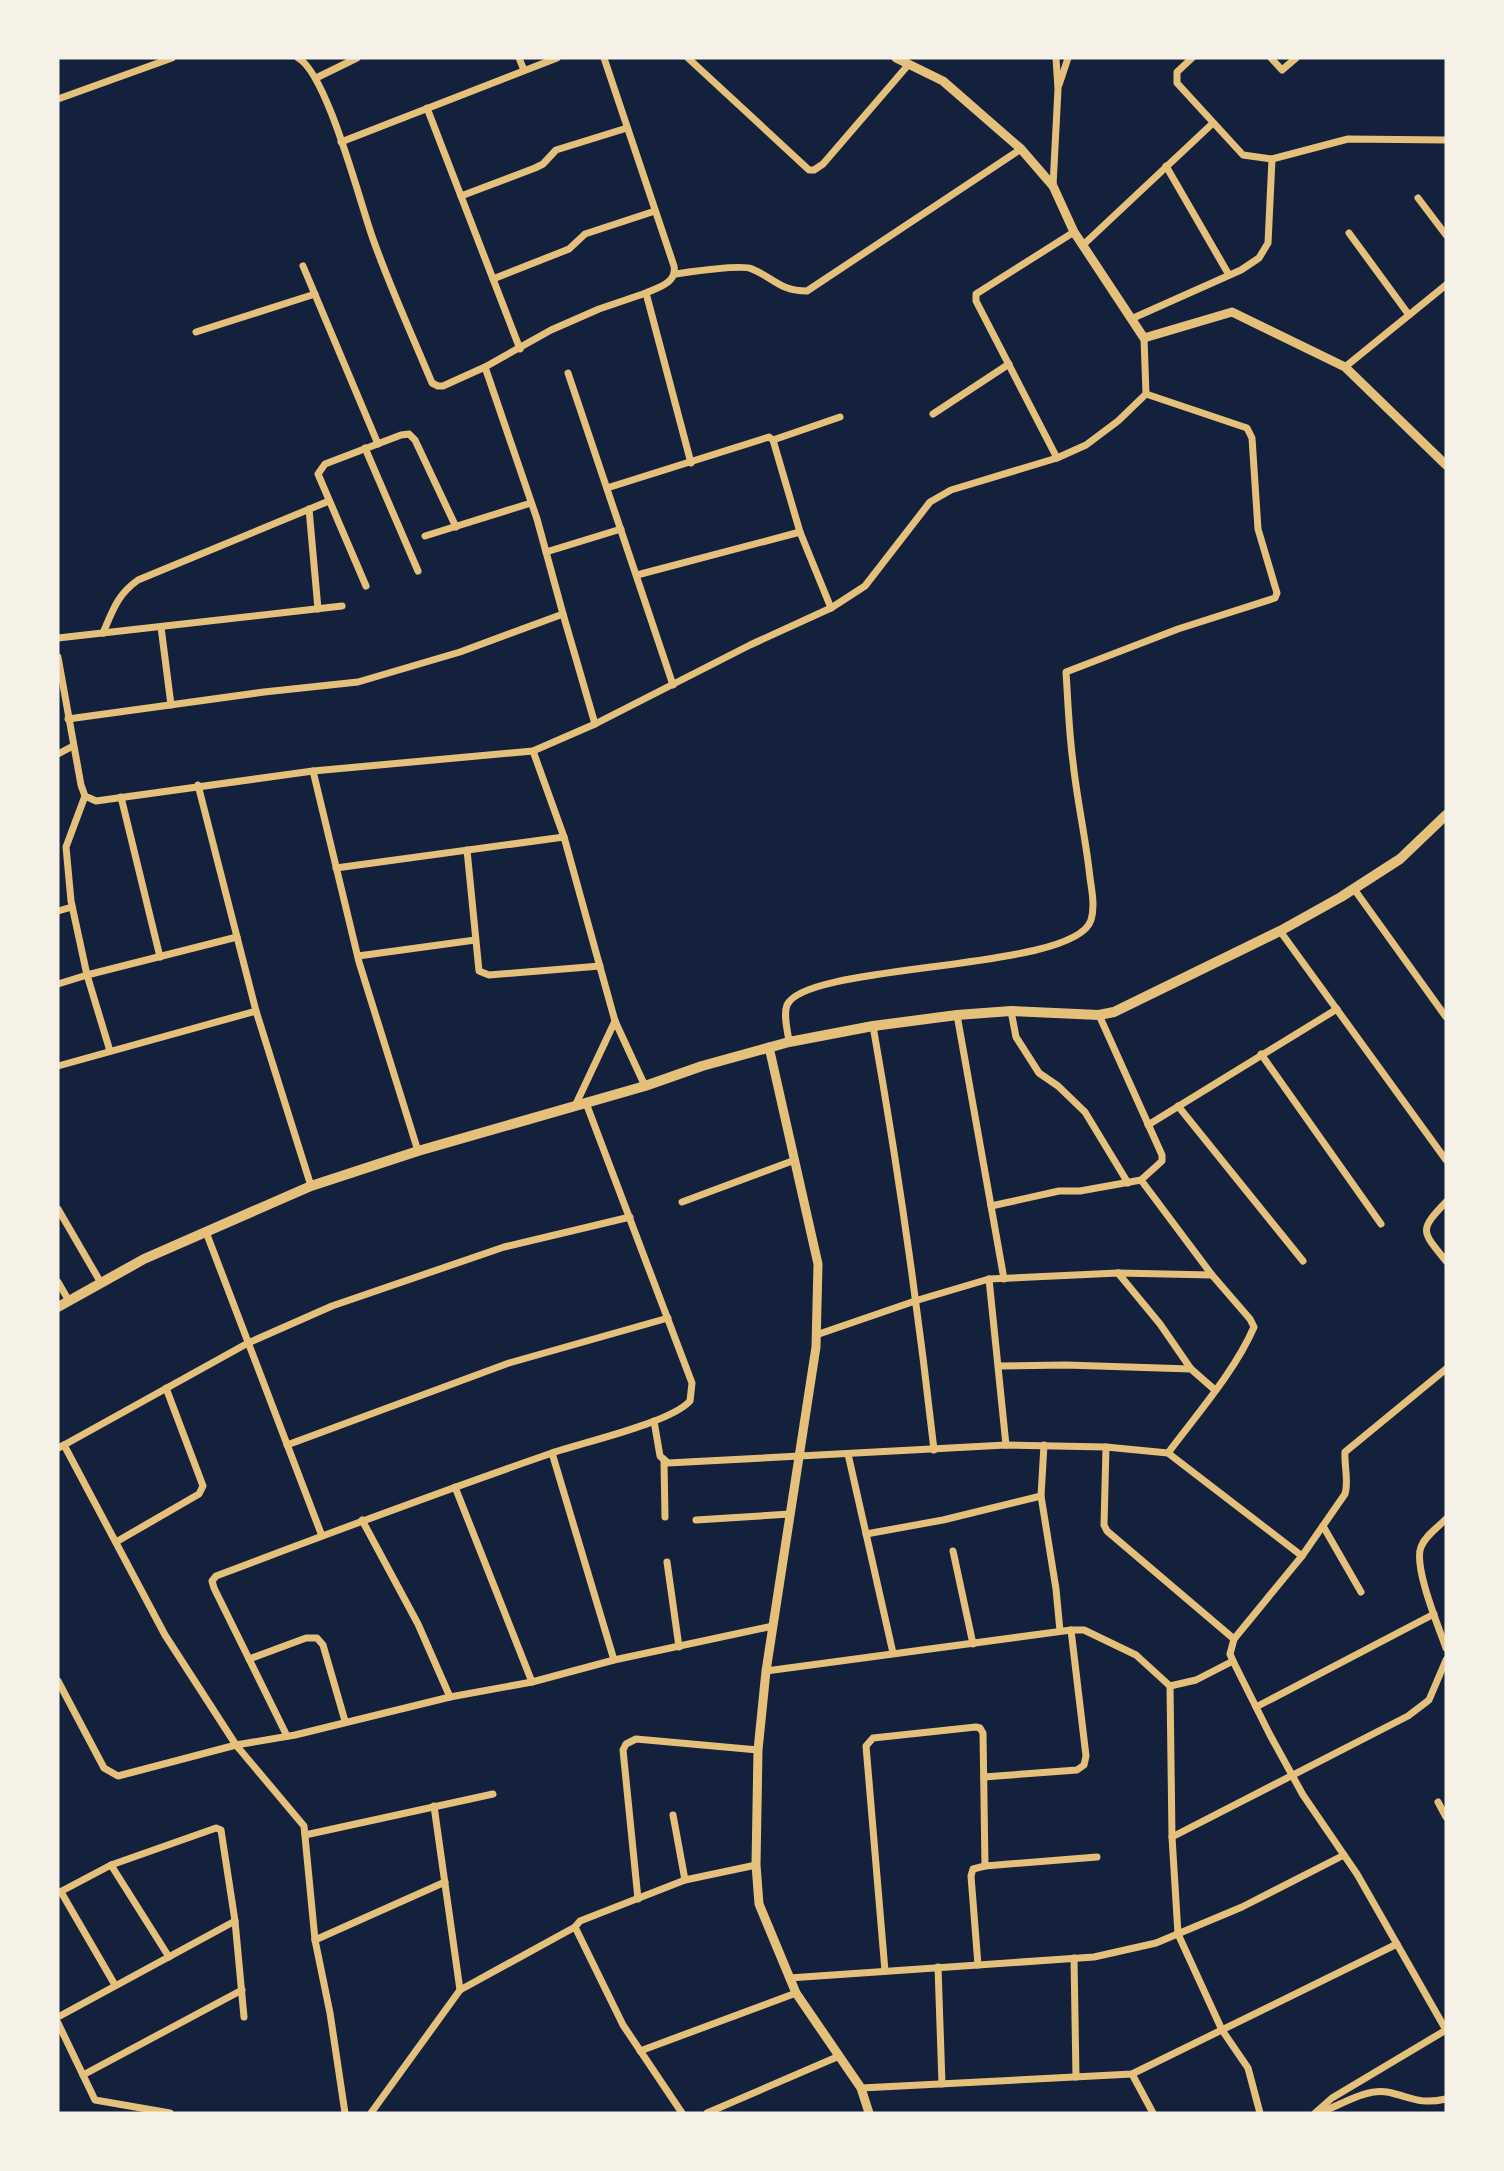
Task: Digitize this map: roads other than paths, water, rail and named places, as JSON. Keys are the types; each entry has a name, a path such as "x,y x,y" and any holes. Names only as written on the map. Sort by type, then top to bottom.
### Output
{"main road":[{"path":"58,1307 144,1259 311,1186 418,1151 645,1086 769,1047 873,1026 957,1015 1011,1011 1099,1015 1114,1012 1280,931 1354,889 1400,859 1446,815"}],"street":[{"path":"58,99 172,58"},
{"path":"298,58 304,61 316,78 341,142 373,240 432,383 438,386 485,367 551,330 672,281 675,274 604,58"},
{"path":"316,78 357,58"},
{"path":"519,58 523,70"},
{"path":"341,142 557,58"},
{"path":"688,58 809,170 823,164 909,64"},
{"path":"85,796 96,801 313,771 533,751 595,724 750,645 831,608 865,586 930,502 951,490 1057,458 1086,445 1118,421 1146,394 1143,338 1074,232 1053,186 1021,149 943,80 896,58"},
{"path":"1053,186 1058,89 1056,58"},
{"path":"1058,89 1068,58"},
{"path":"1192,58 1177,72 1177,83 1243,155 1272,159 1348,139 1446,140"},
{"path":"1271,58 1282,70 1296,58"},
{"path":"427,108 520,349"},
{"path":"1083,245 1213,123"},
{"path":"461,196 535,168 543,164 556,150 627,128"},
{"path":"675,274 750,267 779,286 793,291 807,291 1021,149"},
{"path":"1131,319 1259,258 1268,243 1272,159"},
{"path":"1166,166 1228,275"},
{"path":"1418,198 1446,235"},
{"path":"493,279 569,249 585,234 655,211"},
{"path":"1057,458 976,301 976,294 1074,232"},
{"path":"1349,233 1409,315"},
{"path":"303,266 378,444"},
{"path":"1345,367 1446,285"},
{"path":"646,293 691,463"},
{"path":"196,332 315,294"},
{"path":"1143,338 1232,313 1345,367 1446,465"},
{"path":"933,414 1009,364"},
{"path":"485,367 531,503 595,724"},
{"path":"568,373 673,685"},
{"path":"789,1042 785,1012 787,1003 800,992 842,980 1024,954 1077,936 1086,929 1091,923 1092,897 1087,843 1073,763 1066,673 1178,629 1275,598 1277,593 1258,529 1252,438 1247,428 1146,394"},
{"path":"773,440 840,417"},
{"path":"366,586 318,474 325,464 409,434 415,440 456,527"},
{"path":"607,488 769,437 773,440 800,532 831,608"},
{"path":"365,448 418,570"},
{"path":"103,633 117,600 138,580 329,501"},
{"path":"425,536 531,503"},
{"path":"309,509 318,609"},
{"path":"546,552 621,529"},
{"path":"637,575 800,532"},
{"path":"58,638 342,606"},
{"path":"68,719 358,682 460,652 563,614"},
{"path":"161,627 171,705"},
{"path":"58,657 73,746 85,796 65,848 72,907 87,975 110,1051"},
{"path":"58,754 73,746"},
{"path":"533,751 564,837 615,1021 645,1086"},
{"path":"313,771 358,956 418,1151"},
{"path":"198,785 256,1011 311,1186"},
{"path":"121,797 160,957"},
{"path":"336,868 564,837"},
{"path":"467,850 479,971 489,975 600,966"},
{"path":"1354,889 1446,1017"},
{"path":"58,911 72,907"},
{"path":"1280,931 1446,1160"},
{"path":"58,984 237,937"},
{"path":"358,956 475,940"},
{"path":"1148,1125 1337,1009"},
{"path":"58,1066 256,1011"},
{"path":"1011,1011 1016,1037 1039,1073 1058,1086 1085,1112 1128,1183"},
{"path":"957,1015 1004,1279"},
{"path":"991,1206 1059,1191 1080,1192 1141,1180 1162,1161 1099,1015"},
{"path":"287,1736 212,1581 216,1576 362,1520 552,1453 654,1421 685,1406 692,1395 692,1383 630,1217 581,1104 615,1021"},
{"path":"873,1026 897,1159 918,1300 934,1450"},
{"path":"769,1047 818,1264 816,1335 766,1671 758,1749 756,1865 759,1904 796,1993 837,2057 861,2088 869,2113"},
{"path":"1261,1054 1381,1224"},
{"path":"1178,1106 1303,1261"},
{"path":"682,1202 795,1160"},
{"path":"1141,1180 1254,1326 1248,1340 1215,1390 1168,1453"},
{"path":"1446,1202 1428,1220 1425,1227 1427,1237 1446,1261"},
{"path":"58,1209 101,1283"},
{"path":"345,2113 330,2013 315,1940 304,1826 236,1745 165,1635 61,1446 248,1343 332,1306 504,1247 630,1217"},
{"path":"206,1232 322,1536"},
{"path":"816,1335 989,1279 1118,1273 1212,1275"},
{"path":"1118,1273 1160,1324 1191,1369 1215,1390"},
{"path":"989,1279 1006,1445"},
{"path":"58,1282 69,1301"},
{"path":"287,1445 509,1363 668,1318"},
{"path":"1000,1366 1191,1369"},
{"path":"1317,2113 1332,2098 1446,2030 1344,1855 1293,1776 1255,1707 1230,1654 1234,1639 1302,1556 1345,1494 1348,1486 1343,1468 1345,1452 1446,1369"},
{"path":"116,1542 202,1490 203,1486 166,1388"},
{"path":"654,1421 660,1457 668,1463 1006,1445 1106,1447 1168,1453 1302,1556"},
{"path":"1044,1445 1041,1496 1060,1631"},
{"path":"1106,1447 1104,1525 1107,1531 1234,1639"},
{"path":"552,1453 614,1660"},
{"path":"848,1454 892,1653"},
{"path":"664,1461 665,1517"},
{"path":"456,1487 532,1682"},
{"path":"866,1534 943,1520 1041,1496"},
{"path":"696,1520 790,1514"},
{"path":"1446,1519 1424,1539 1419,1552 1425,1587 1446,1648"},
{"path":"362,1520 418,1624 450,1697"},
{"path":"1323,1526 1361,1592"},
{"path":"953,1551 973,1644"},
{"path":"667,1562 679,1647"},
{"path":"1255,1707 1434,1614"},
{"path":"58,1681 104,1768 118,1776 236,1745 287,1736 450,1697 532,1682 614,1660 773,1626"},
{"path":"984,1777 1077,1770 1084,1765 1086,1756 1071,1630"},
{"path":"766,1671 1071,1630 1084,1630 1136,1655 1170,1686 1171,1837 1178,1934 1222,2030 1248,2068 1260,2113"},
{"path":"249,1659 306,1637 317,1638 323,1646 345,1721"},
{"path":"1171,1837 1408,1716 1429,1700 1446,1660"},
{"path":"1170,1686 1196,1679 1233,1661"},
{"path":"885,1971 866,1745 873,1738 980,1728 983,1733 985,1866"},
{"path":"638,1899 623,1749 626,1744 636,1739 758,1749"},
{"path":"305,1835 493,1794"},
{"path":"1438,1802 1446,1818"},
{"path":"434,1807 460,1990"},
{"path":"673,1815 685,1880"},
{"path":"115,1985 59,1892 111,1865 216,1828 221,1830 235,1922 244,2017"},
{"path":"789,1978 1094,1957 1156,1944 1242,1907 1344,1855"},
{"path":"978,1965 971,1876 973,1869 1097,1857"},
{"path":"111,1865 169,1957"},
{"path":"371,2113 460,1990 575,1927 580,1921 685,1880 756,1865"},
{"path":"315,1940 444,1882"},
{"path":"58,2017 235,1922"},
{"path":"575,1927 623,2025 681,2113"},
{"path":"861,2088 1132,2074 1397,1944"},
{"path":"1074,1958 1076,2077"},
{"path":"938,1967 942,2084"},
{"path":"83,2075 242,1990"},
{"path":"640,2051 796,1993"},
{"path":"58,2023 95,2101 170,2113"},
{"path":"707,2113 837,2057"},
{"path":"1132,2074 1153,2113"},
{"path":"1317,2113 1372,2092 1386,2092 1420,2102 1446,2099"}]}
